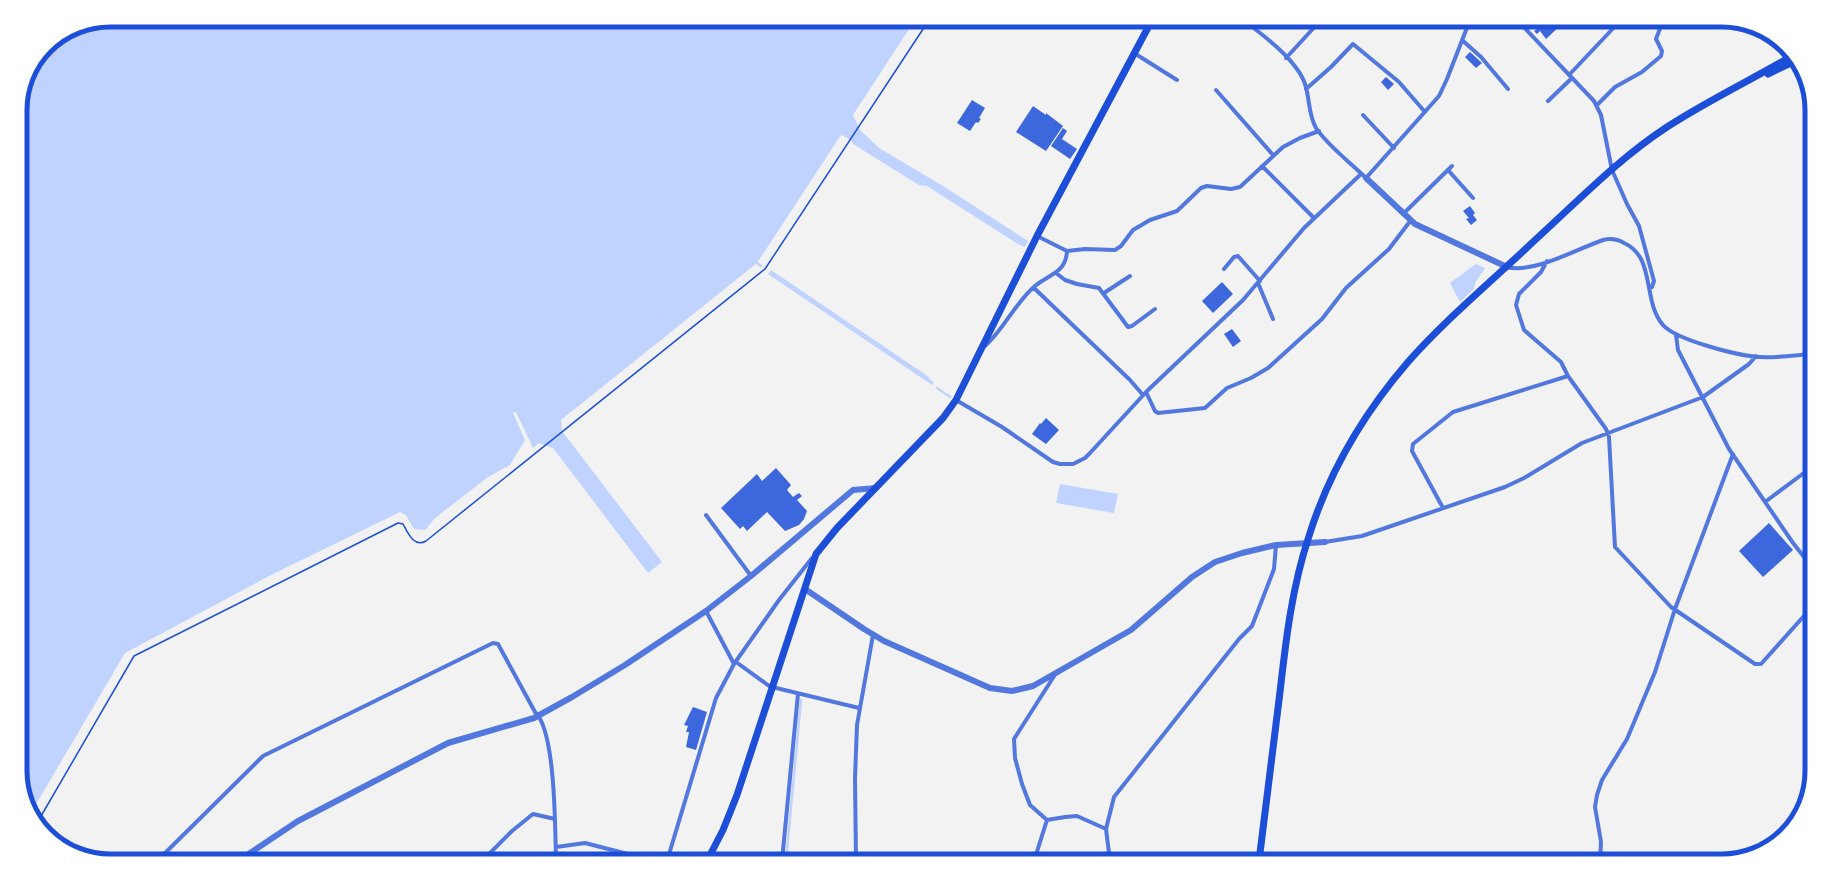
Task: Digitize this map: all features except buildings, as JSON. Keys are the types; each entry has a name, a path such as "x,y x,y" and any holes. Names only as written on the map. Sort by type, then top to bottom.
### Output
{"main road":[{"path":"710,854 731,813 816,554 830,536 943,418 956,400 1037,236 1148,27"},
{"path":"1260,854 1291,607 1303,553 1322,501 1355,435 1397,374 1435,334 1612,170 1667,127 1787,59"},
{"path":"1746,82 1771,73 1790,63"}],"street":[{"path":"1252,27 1286,58 1301,76 1306,89 1310,114 1319,131 1403,214 1422,228 1506,267 1524,267 1547,261 1601,241 1616,240 1630,246 1638,253 1643,262 1656,315 1663,325 1676,335 1693,342 1756,356 1805,354"},
{"path":"1286,58 1315,27"},
{"path":"956,400 1002,427 1053,462 1066,465 1080,462 1144,393 1239,305 1314,218 1364,176 1394,148 1442,90 1467,27"},
{"path":"1524,27 1597,105 1601,115 1612,170 1641,232 1654,281 1652,287 1649,288"},
{"path":"1569,75 1614,27"},
{"path":"1597,105 1615,87 1642,72 1661,56 1662,51 1656,39 1661,27"},
{"path":"1462,40 1481,57 1508,89"},
{"path":"1306,89 1331,67 1353,44 1399,82 1425,112"},
{"path":"1134,53 1177,80"},
{"path":"1548,101 1572,78"},
{"path":"1216,90 1273,155"},
{"path":"1363,115 1394,148"},
{"path":"1037,236 1067,251 1085,249 1115,250 1121,246 1133,230 1150,220 1177,211 1201,188 1207,186 1231,189 1240,187 1273,155 1291,142 1319,131"},
{"path":"1262,166 1314,218"},
{"path":"1403,214 1452,166"},
{"path":"1448,170 1472,198"},
{"path":"1034,288 1144,393 1155,411 1158,413 1202,409 1209,406 1227,388 1263,372 1322,319 1349,284 1388,249 1411,220"},
{"path":"981,349 990,341 1007,318 1034,288 1056,273 1067,260 1067,251"},
{"path":"1224,270 1237,256 1259,282 1273,319"},
{"path":"1547,261 1542,272 1519,294 1516,305 1524,330 1557,359 1608,433 1615,547 1675,609 1755,664 1761,664 1805,615"},
{"path":"1056,273 1065,280 1077,284 1096,287 1104,293 1128,327 1155,309"},
{"path":"1104,293 1130,276"},
{"path":"999,313 1007,318"},
{"path":"1676,335 1678,350 1733,454 1805,557"},
{"path":"804,589 873,635 997,690 1012,691 1026,689 1138,625 1203,569 1228,557 1276,545 1325,542 1362,536 1515,483 1568,450 1608,433 1703,397 1749,364 1756,356"},
{"path":"1443,508 1412,451 1413,444 1453,412 1568,376"},
{"path":"1600,854 1601,842 1595,807 1602,780 1632,729 1659,662 1675,609 1733,454"},
{"path":"1765,502 1805,472"},
{"path":"248,854 298,821 448,743 539,716 626,665 706,611 751,576 853,490 876,488"},
{"path":"706,515 751,576"},
{"path":"1109,854 1106,829 1112,804 1120,789 1239,639 1252,626 1274,570 1276,545"},
{"path":"669,854 716,698 735,663 779,600 816,554"},
{"path":"706,611 735,663 772,688 860,708"},
{"path":"856,854 855,778 860,708 873,635"},
{"path":"164,854 263,756 493,643 498,644 535,712 539,716 546,735 554,796 556,854"},
{"path":"1056,673 1014,739 1015,758 1022,784 1030,805 1047,820 1077,816 1106,829"},
{"path":"783,854 798,694"},
{"path":"489,854 512,831 533,814 555,819"},
{"path":"1036,854 1047,820"},
{"path":"556,847 585,843 628,854"}],"path":[{"path":"41,817 134,656 398,523 403,524 414,542 424,543 765,269 924,27"}],"water":[{"path":"104,27 910,27 853,115 860,130 879,148 943,186 1028,241 1025,247 1018,244 927,186 919,185 841,135 757,263 561,420 562,431 662,562 648,573 553,448 539,443 533,448 516,412 513,413 525,440 510,465 488,477 435,518 425,530 414,529 406,515 400,512 271,575 125,653 35,806 31,798 27,777 27,104 33,78 38,68 51,51 59,44 78,33"},
{"path":"1476,264 1485,268 1475,283 1474,289 1460,302 1450,283"},
{"path":"771,270 926,375 934,383 932,385 768,274"},
{"path":"1060,484 1118,494 1114,513 1056,503"}],"waterway":[{"path":"757,263 761,266"},
{"path":"937,388 950,397"},
{"path":"787,854 801,700"}]}
